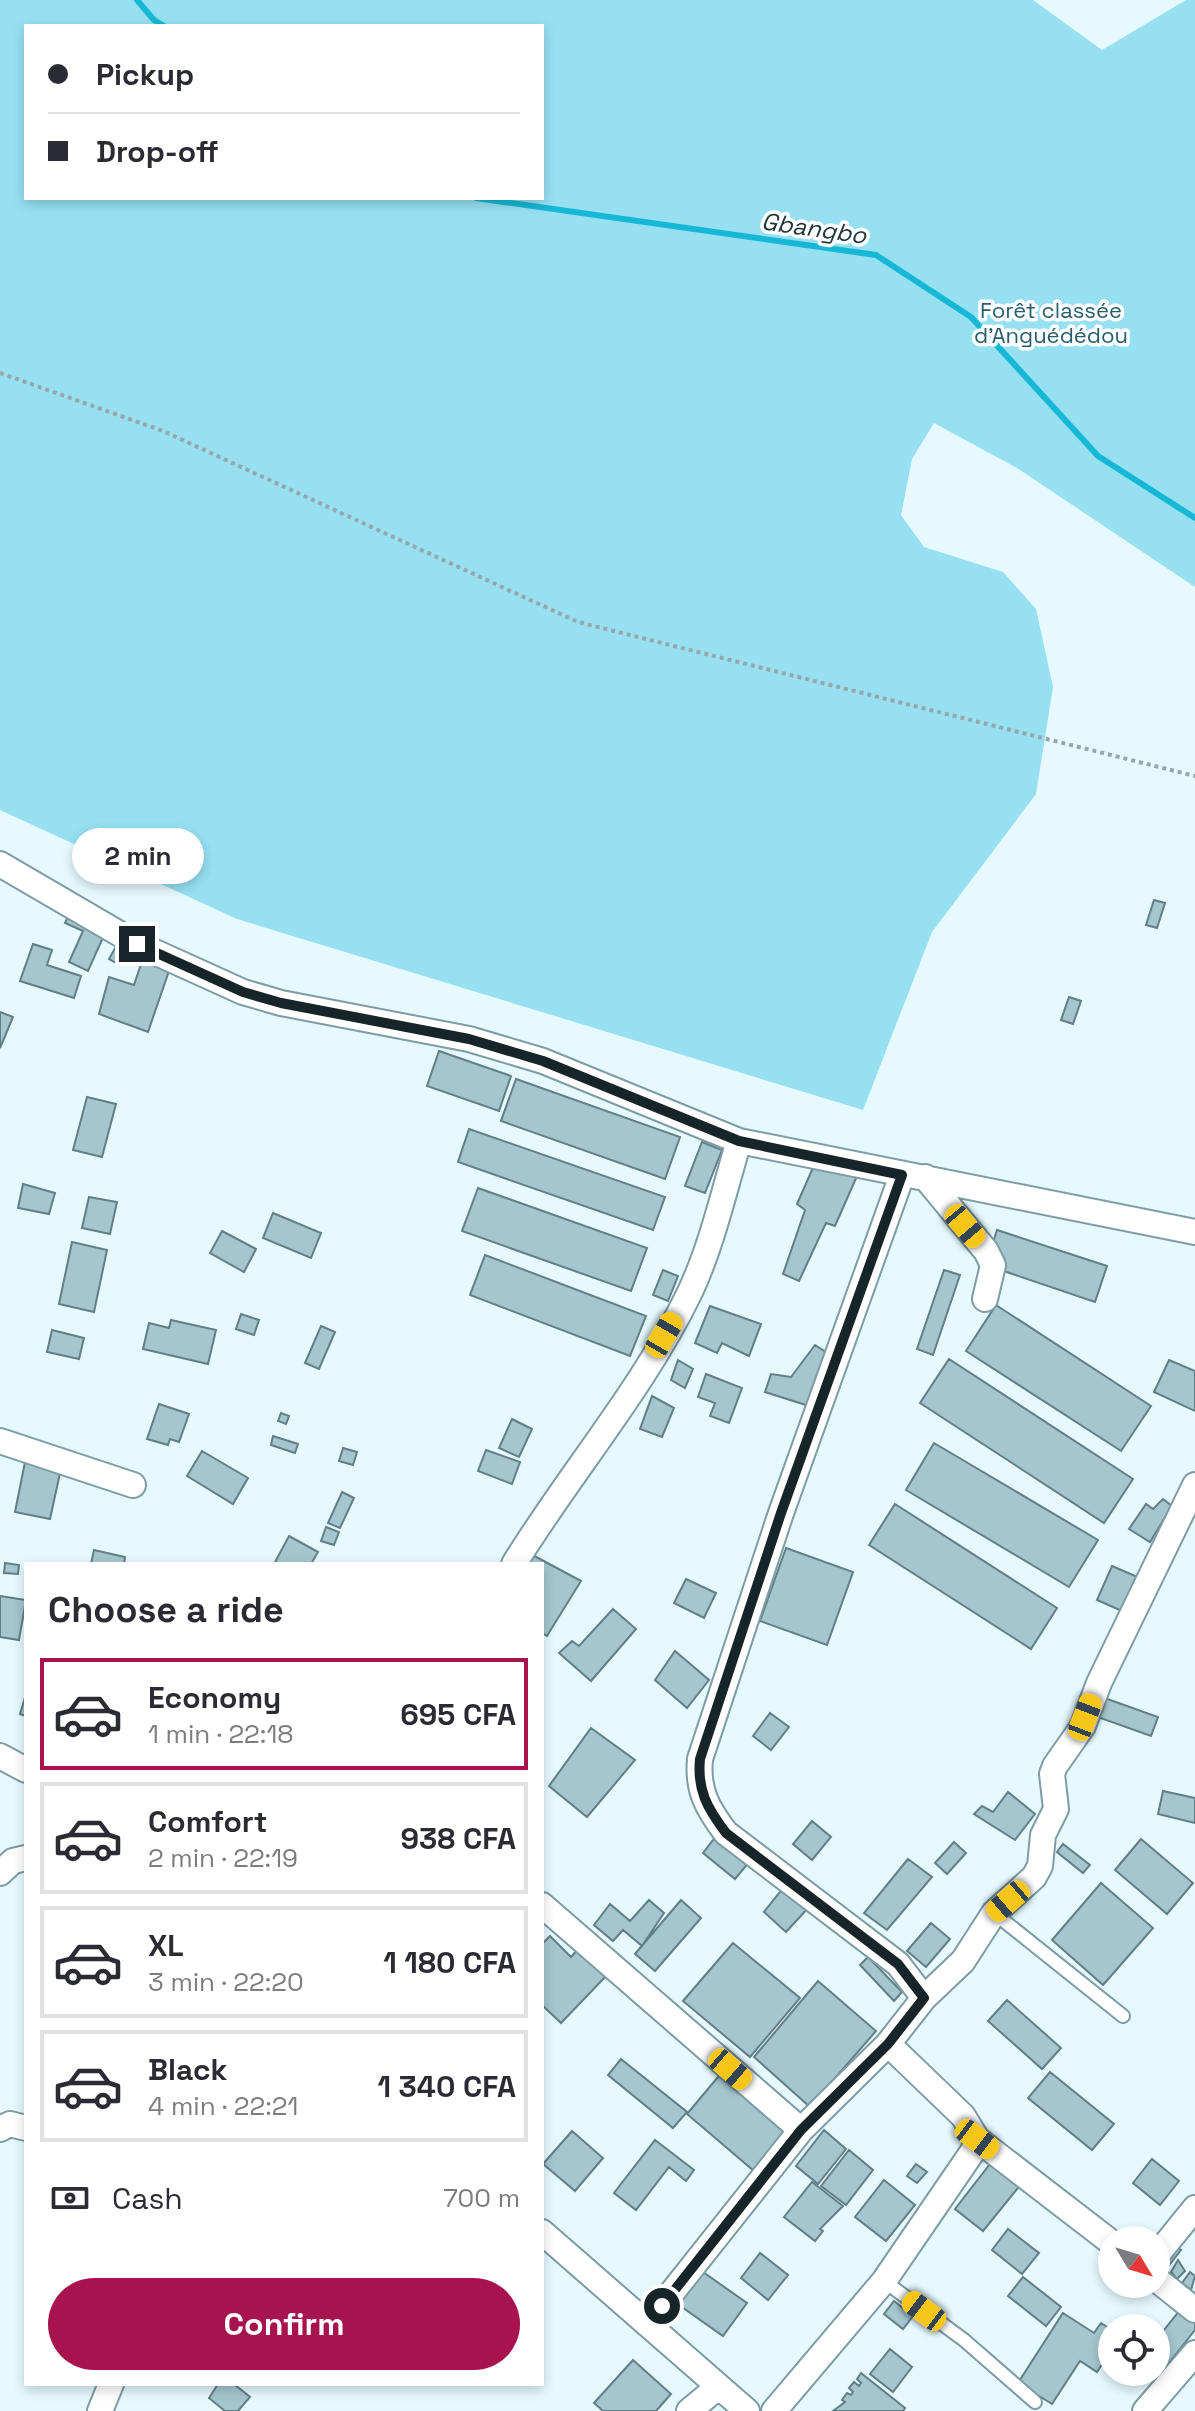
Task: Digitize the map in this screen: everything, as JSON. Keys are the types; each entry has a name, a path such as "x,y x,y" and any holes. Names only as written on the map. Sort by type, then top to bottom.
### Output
{"street":[{"path":"0,864 137,944 243,992 281,1003 469,1039 543,1061 739,1141 1195,1232"},
{"path":"515,1562 639,1378 690,1291 739,1141"},
{"path":"914,1176 986,1251 993,1265 985,1299"},
{"path":"914,1176 768,1554 700,1759 698,1783 708,1808 726,1833 898,1964 924,1998"},
{"path":"0,1441 133,1485"},
{"path":"647,2324 801,2130 888,2044 924,1998 963,1961 994,1913 1028,1883 1040,1866 1043,1835 1056,1809 1052,1774 1055,1766 1083,1726 1105,1669 1195,1485"},
{"path":"1,1758 24,1769"},
{"path":"0,1873 13,1861 24,1858"},
{"path":"544,1907 801,2130"},
{"path":"888,2044 963,2116 977,2139 1098,2232"},
{"path":"0,2129 10,2124 24,2128"},
{"path":"774,2411 884,2281 973,2151 977,2139"},
{"path":"1170,2239 1195,2208"},
{"path":"544,2234 747,2411"},
{"path":"1170,2290 1195,2310"},
{"path":"1145,2411 1195,2353"},
{"path":"100,2411 110,2386"},
{"path":"689,2411 718,2387"}],"lane":[{"path":"994,1913 1123,2016"},
{"path":"884,2281 964,2340 1035,2402"}],"path":[{"path":"0,373 163,431 578,622 1195,776"}],"green space":[{"name":"Forêt classée d’Anguédédou","path":"0,0 1033,0 1102,50 1186,0 1195,0 1195,587 1017,468 934,423 912,459 901,515 924,547 1003,572 1036,609 1053,687 1036,794 932,932 863,1110 237,919 0,810"}],"building":[{"path":"1154,900 1165,903 1157,928 1146,925"},
{"path":"70,912 106,931 88,971 69,962 83,931 65,923"},
{"path":"119,941 128,946 118,964 109,959"},
{"path":"33,944 52,950 47,965 81,976 74,998 20,981"},
{"path":"143,958 170,968 148,1032 99,1014 109,977 134,985"},
{"path":"1069,997 1081,1001 1073,1024 1061,1020"},
{"path":"0,1012 13,1017 0,1048"},
{"path":"439,1051 511,1076 499,1111 427,1086"},
{"path":"516,1079 680,1137 665,1179 501,1121"},
{"path":"87,1097 116,1104 102,1157 73,1150"},
{"path":"469,1129 665,1197 653,1230 458,1162"},
{"path":"702,1142 722,1150 705,1193 685,1186"},
{"path":"815,1163 857,1176 835,1226 826,1223 799,1281 783,1274 805,1210 797,1204"},
{"path":"23,1184 55,1193 49,1214 18,1208"},
{"path":"478,1188 647,1248 631,1291 462,1231"},
{"path":"89,1197 117,1202 110,1234 82,1228"},
{"path":"273,1213 321,1233 311,1258 263,1238"},
{"path":"997,1230 1107,1266 1095,1302 986,1265"},
{"path":"222,1231 256,1249 244,1272 210,1253"},
{"path":"72,1242 107,1250 94,1312 59,1304"},
{"path":"485,1255 646,1316 630,1356 470,1295"},
{"path":"663,1270 678,1276 668,1301 653,1295"},
{"path":"944,1270 960,1275 933,1355 917,1349"},
{"path":"996,1305 1151,1406 1121,1451 966,1351"},
{"path":"710,1306 761,1324 749,1356 722,1343 717,1353 695,1343"},
{"path":"241,1314 259,1320 254,1335 236,1329"},
{"path":"171,1320 216,1330 208,1364 143,1349 149,1323 169,1328"},
{"path":"321,1326 335,1332 319,1369 305,1363"},
{"path":"52,1330 84,1338 79,1359 47,1352"},
{"path":"815,1345 832,1356 812,1407 765,1392 771,1374 791,1377"},
{"path":"949,1359 1133,1479 1104,1523 920,1403"},
{"path":"678,1360 693,1369 685,1388 671,1380"},
{"path":"1169,1360 1195,1371 1195,1411 1154,1392"},
{"path":"706,1374 742,1388 729,1423 710,1416 715,1403 698,1397"},
{"path":"652,1396 674,1408 662,1437 640,1429"},
{"path":"159,1404 189,1414 179,1442 170,1439 168,1445 147,1439"},
{"path":"281,1413 289,1416 286,1424 278,1421"},
{"path":"512,1419 532,1429 519,1457 499,1448"},
{"path":"273,1436 298,1444 295,1453 271,1445"},
{"path":"934,1443 1098,1540 1069,1587 906,1490"},
{"path":"343,1448 357,1452 353,1465 339,1461"},
{"path":"486,1450 520,1462 512,1484 478,1471"},
{"path":"202,1451 248,1478 233,1504 187,1476"},
{"path":"26,1457 62,1464 50,1519 15,1512"},
{"path":"342,1492 354,1498 340,1528 328,1523"},
{"path":"1163,1499 1172,1506 1150,1542 1129,1529 1146,1504 1153,1509"},
{"path":"895,1504 1057,1608 1031,1649 869,1545"},
{"path":"326,1527 339,1532 334,1545 321,1541"},
{"path":"289,1536 318,1552 312,1562 275,1562"},
{"path":"786,1548 853,1572 827,1645 760,1621"},
{"path":"94,1550 125,1557 124,1562 91,1562"},
{"path":"525,1551 581,1581 547,1636 544,1634 544,1562 519,1562"},
{"path":"5,1563 19,1565 18,1574 4,1573"},
{"path":"1112,1566 1140,1578 1124,1612 1097,1600"},
{"path":"686,1579 716,1593 704,1618 674,1603"},
{"path":"0,1596 24,1600 19,1640 0,1637"},
{"path":"613,1609 636,1629 591,1681 559,1653 572,1641 579,1646"},
{"path":"675,1651 709,1680 687,1708 655,1680"},
{"path":"1099,1696 1158,1717 1151,1736 1092,1715"},
{"path":"770,1713 789,1727 771,1750 753,1736"},
{"path":"591,1728 635,1760 587,1817 549,1786"},
{"path":"1163,1791 1195,1798 1195,1823 1158,1814"},
{"path":"1008,1792 1035,1814 1015,1840 974,1814 982,1806 993,1812"},
{"path":"812,1821 831,1837 812,1860 793,1844"},
{"path":"717,1835 750,1861 735,1879 703,1853"},
{"path":"1141,1839 1193,1883 1167,1914 1115,1870"},
{"path":"954,1842 966,1853 947,1874 935,1863"},
{"path":"1063,1844 1090,1865 1083,1873 1057,1852"},
{"path":"908,1859 932,1877 887,1930 864,1913"},
{"path":"1101,1883 1153,1928 1103,1985 1052,1940"},
{"path":"784,1887 809,1907 786,1932 764,1912"},
{"path":"649,1900 664,1913 642,1946 623,1930 613,1941 594,1925 610,1904 630,1921"},
{"path":"681,1900 701,1918 655,1971 635,1954"},
{"path":"931,1923 950,1939 926,1967 907,1951"},
{"path":"550,1936 571,1957 580,1947 608,1974 561,2023 544,2007 544,1942"},
{"path":"733,1943 800,1998 750,2057 683,2001"},
{"path":"868,1957 902,1992 894,2001 860,1965"},
{"path":"818,1981 876,2031 810,2107 754,2057"},
{"path":"1007,2000 1061,2048 1042,2069 988,2021"},
{"path":"621,2059 687,2112 673,2128 608,2075"},
{"path":"723,2071 791,2127 754,2171 687,2114"},
{"path":"1050,2072 1114,2124 1092,2150 1028,2098"},
{"path":"824,2130 846,2149 818,2184 796,2166"},
{"path":"572,2131 603,2158 575,2191 544,2163"},
{"path":"655,2140 694,2170 686,2181 669,2167 636,2210 614,2193"},
{"path":"849,2150 873,2170 846,2205 821,2186"},
{"path":"997,2155 1026,2178 983,2231 955,2209"},
{"path":"1152,2159 1179,2181 1160,2205 1133,2183"},
{"path":"916,2164 927,2172 917,2183 907,2176"},
{"path":"884,2180 915,2205 886,2241 855,2217"},
{"path":"812,2182 843,2206 820,2229 823,2231 815,2241 784,2217"},
{"path":"1008,2229 1039,2253 1022,2274 992,2250"},
{"path":"1170,2244 1181,2250 1170,2264"},
{"path":"760,2253 788,2275 768,2300 741,2278"},
{"path":"1178,2260 1185,2271 1177,2279 1171,2272"},
{"path":"703,2272 747,2303 723,2336 679,2305"},
{"path":"1190,2272 1195,2276 1191,2290 1182,2283"},
{"path":"1023,2277 1061,2307 1046,2326 1008,2296"},
{"path":"894,2301 913,2316 903,2329 884,2314"},
{"path":"1180,2310 1195,2322 1195,2330 1170,2361 1170,2322"},
{"path":"1063,2313 1094,2333 1098,2327 1098,2370 1080,2361 1052,2404 1018,2383"},
{"path":"890,2349 912,2367 893,2392 870,2374"},
{"path":"633,2360 671,2394 656,2411 603,2411 594,2403"},
{"path":"861,2373 905,2408 903,2411 833,2411 845,2402 842,2400 847,2393 851,2395 853,2392 849,2388 854,2382 859,2386 861,2383 857,2379"},
{"path":"217,2386 236,2386 250,2397 238,2411 225,2411 209,2398"}],"waterway":[{"name":"Gbangbo","path":"137,0 161,24"},
{"name":"Gbangbo","path":"490,200 876,255 971,317 1098,456 1195,518"}],"route":[{"path":"137,944 243,992 281,1003 469,1039 543,1061 739,1141 902,1175 764,1563 700,1759 698,1783 708,1808 726,1833 898,1964 924,1998 888,2044 801,2130 662,2306"}]}
